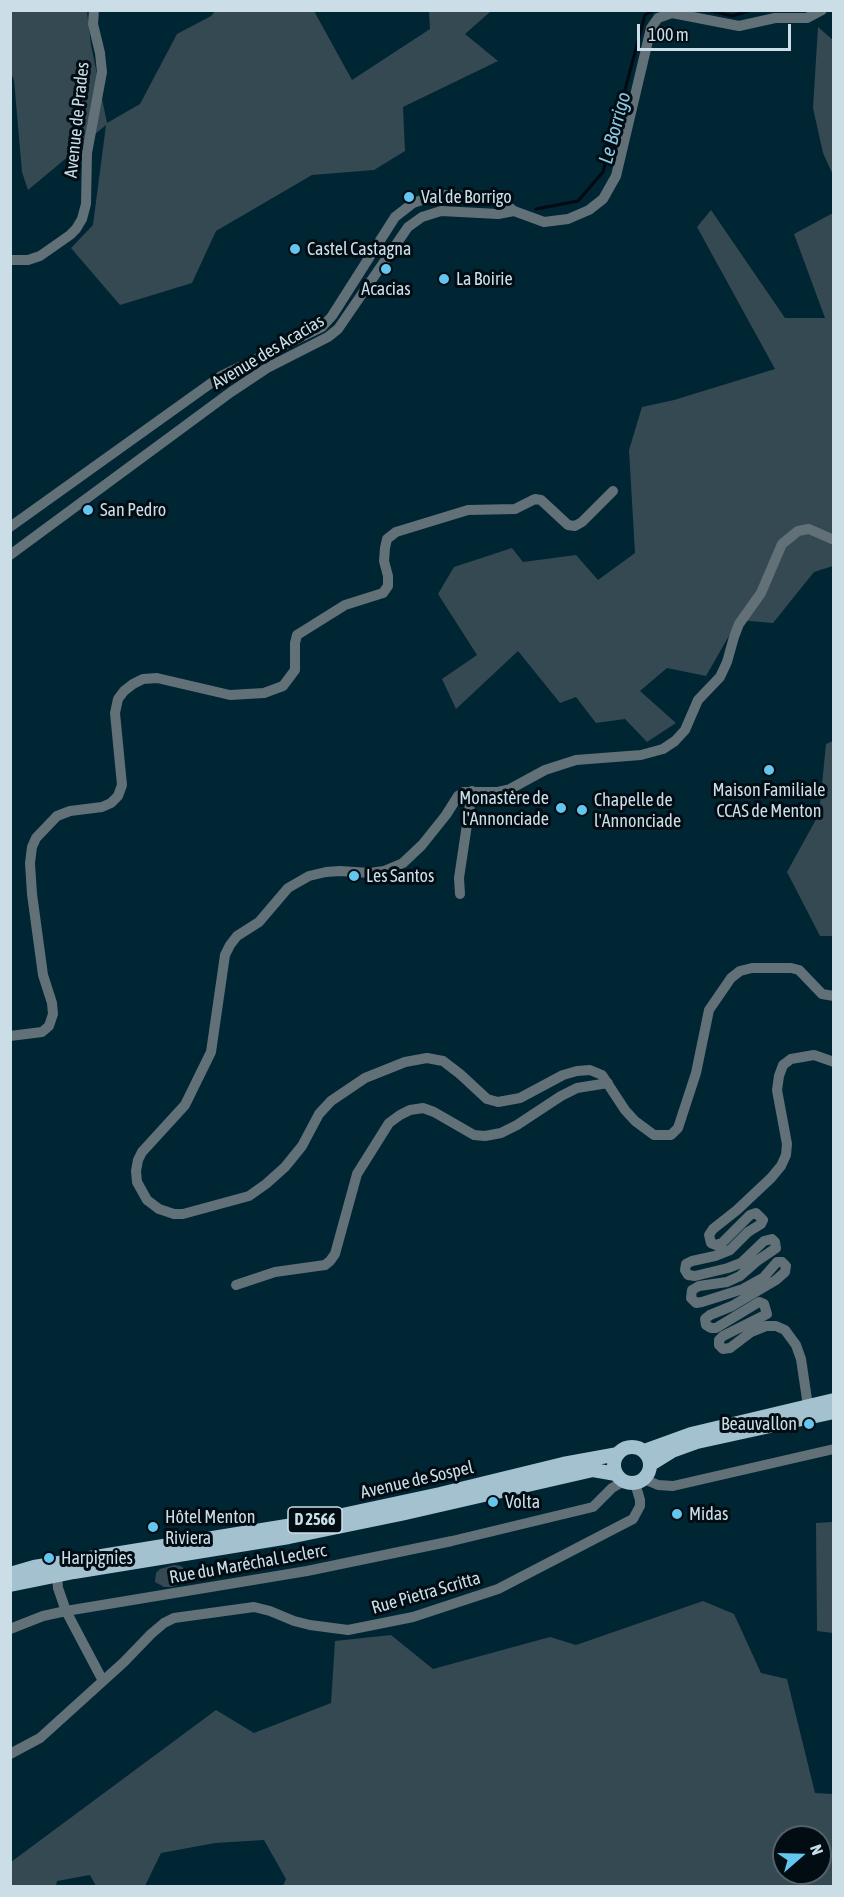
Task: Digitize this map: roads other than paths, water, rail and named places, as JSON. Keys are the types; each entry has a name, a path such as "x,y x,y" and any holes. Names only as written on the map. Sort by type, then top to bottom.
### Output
{"main road":[{"path":"644,1451 651,1464 650,1470 630,1480 614,1464 622,1450 633,1447 644,1451 691,1434 834,1400"},
{"path":"651,1464 672,1451 697,1443 834,1412"},
{"name":"Avenue de Sospel","path":"10,1586 56,1570 305,1523 440,1494 563,1464 618,1454"},
{"name":"Avenue de Sospel","path":"10,1574 34,1567 56,1570 300,1535 593,1470 630,1480"}],"street":[{"name":"Avenue de Prades","path":"10,260 28,260 40,256 76,229 82,219 86,204 87,153 102,72 93,24 94,10"},
{"path":"514,211 544,222 568,219 589,210 603,198 616,176 651,28 658,18 672,13 739,26 775,18 807,18 822,10"},
{"name":"Avenue des Acacias","path":"10,527 221,376 322,327 332,316 395,218 413,203 437,195 455,195 501,201 514,211"},
{"name":"Avenue des Acacias","path":"10,555 231,392 267,368 328,337 338,329 408,227 422,217 441,211 498,214 514,211"},
{"path":"10,1036 42,1032 49,1026 53,1014 43,975 32,894 30,863 32,847 36,838 57,816 70,811 102,807 111,803 118,796 122,785 115,713 118,699 124,691 143,679 157,678 230,695 264,693 283,686 295,670 297,635 345,605 383,593 388,586 384,561 385,548 387,539 396,532 468,510 515,509 535,500 541,500 568,525 575,526 582,522 613,491"},
{"path":"834,540 809,529 798,531 782,544 761,592 739,624 720,677 698,700 685,730 663,749 651,753 576,760 561,764 510,789 497,792 472,791 458,796 414,855 403,863 384,871 370,873 340,871 309,876 288,888 260,922 237,936 225,955 217,1024 211,1052 185,1106 138,1160 137,1182 147,1200 159,1209 174,1214 183,1214 249,1196 285,1167 302,1146 319,1114 330,1101 365,1078 405,1062 427,1058 442,1061 488,1099 498,1102 520,1098 564,1075 590,1070 602,1075 635,1121 654,1135 671,1135 678,1128 696,1073 710,1010 731,978 740,971 752,968 791,968 799,970 822,994 834,996"},
{"path":"460,894 459,878 472,791"},
{"path":"808,1406 801,1359 796,1345 785,1330 776,1326 766,1326 751,1332 730,1348 723,1349 719,1346 719,1340 723,1336 767,1314 764,1304 759,1302 716,1328 711,1328 706,1324 705,1319 776,1280 785,1272 786,1266 782,1262 777,1262 763,1278 743,1289 702,1302 696,1303 692,1298 692,1290 699,1286 727,1282 740,1276 776,1248 775,1242 772,1239 764,1241 741,1263 728,1268 695,1276 688,1275 685,1270 686,1264 692,1261 730,1250 763,1220 756,1213 750,1215 722,1243 716,1245 711,1243 709,1235 712,1229 737,1210 771,1178 781,1166 786,1155 787,1144 777,1090 783,1065 791,1059 814,1055 834,1062"},
{"path":"236,1286 275,1272 325,1265 330,1261 335,1254 357,1174 389,1123 400,1115 410,1110 423,1108 435,1112 474,1135 485,1136 501,1133 517,1125 577,1088 608,1083"},
{"path":"630,1480 673,1486 834,1449"},
{"name":"Rue du Maréchal Leclerc","path":"10,1629 43,1616 66,1611 307,1572 452,1541 593,1507 612,1488 630,1480"},
{"name":"Rue Pietra Scritta","path":"10,1754 40,1738 151,1634 174,1618 254,1608 310,1625 348,1630 413,1617 498,1589 633,1519 640,1506 640,1500 630,1480"},
{"path":"56,1570 58,1588 66,1611 103,1681"}],"waterway":[{"name":"Le Borrigo","path":"536,209 578,201 603,172 645,15 654,10"},
{"name":"Le Borrigo","path":"708,10 732,16 752,10"}],"place":[{"name":"Val de Borrigo","path":"409,197"},
{"name":"Castel Castagna","path":"295,249"},
{"name":"Acacias","path":"386,269"},
{"name":"La Boirie","path":"444,279"},
{"name":"San Pedro","path":"88,510"},
{"name":"Maison Familiale CCAS de Menton","path":"769,770"},
{"name":"Monastère de l'Annonciade","path":"561,808"},
{"name":"Chapelle de l'Annonciade","path":"582,810"},
{"name":"Les Santos","path":"354,876"},
{"name":"Beauvallon","path":"809,1424"},
{"name":"Volta","path":"493,1502"},
{"name":"Midas","path":"677,1514"},
{"name":"Hôtel Menton Riviera","path":"153,1527"},
{"name":"Harpignies","path":"49,1558"}]}
